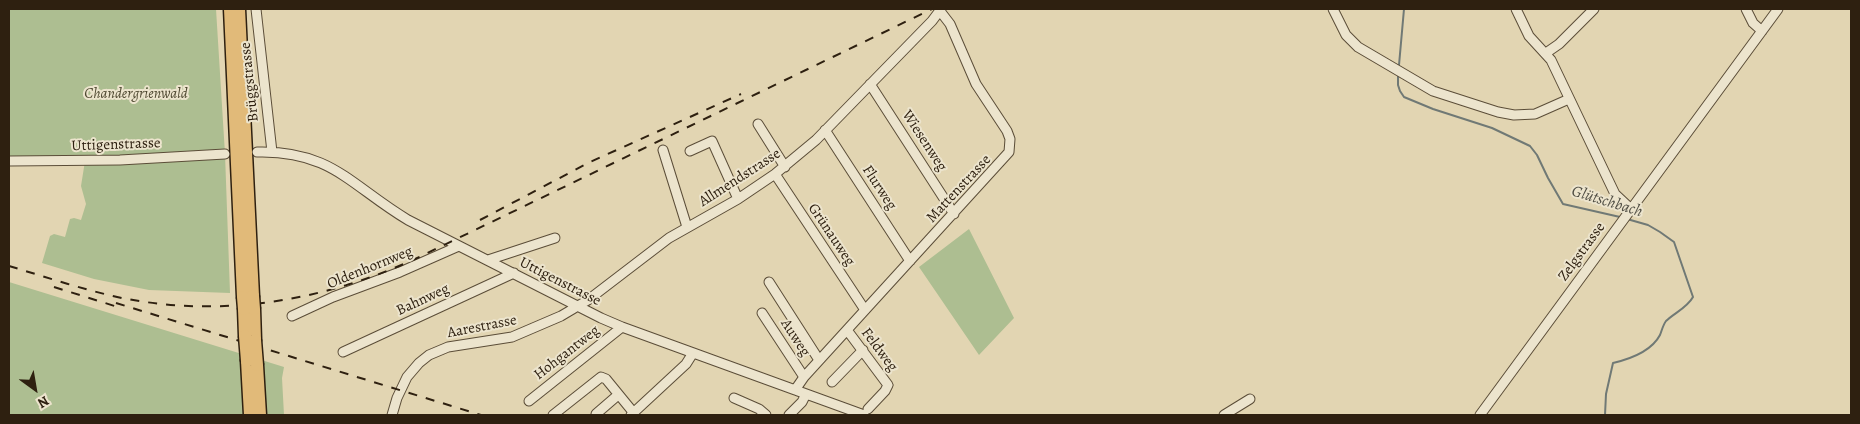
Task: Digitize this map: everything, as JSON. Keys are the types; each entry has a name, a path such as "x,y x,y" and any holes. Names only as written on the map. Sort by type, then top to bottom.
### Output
{"highway":[{"path":"230,9 250,338 260,415"},
{"path":"239,9 248,303"},
{"path":"250,415 252,363"}],"street":[{"name":"Brüggstrasse","path":"256,9 272,152"},
{"path":"1333,9 1346,35 1358,47 1433,91 1498,112 1514,115 1535,114 1569,99"},
{"path":"1516,9 1529,36 1546,53 1554,67 1615,194 1630,211"},
{"path":"1546,53 1569,35 1593,9"},
{"path":"1746,9 1753,23 1762,31"},
{"name":"Zelgstrasse","path":"1480,415 1778,9"},
{"name":"Allmendstrasse","path":"579,306 659,244 738,199 785,167 825,130 941,10"},
{"name":"Mattenstrasse","path":"795,390 819,360 1009,152 1010,139 976,84 950,24 941,10"},
{"name":"Wiesenweg","path":"870,84 954,214"},
{"path":"758,124 785,167"},
{"name":"Flurweg","path":"825,130 910,261"},
{"path":"690,151 712,141 738,199"},
{"path":"663,150 687,227"},
{"name":"Uttigenstrasse","path":"257,152 304,156 328,165 344,174 400,215 622,327 806,394 866,412"},
{"name":"Uttigenstrasse","path":"9,161 120,160 225,154"},
{"name":"Grünauweg","path":"775,174 865,310"},
{"path":"488,260 555,238"},
{"name":"Oldenhornweg","path":"292,316 333,297 460,246"},
{"name":"Bahnweg","path":"343,352 514,273"},
{"path":"769,282 819,360"},
{"name":"Aarestrasse","path":"392,415 404,381 414,368 429,355 448,347 518,335 579,306"},
{"name":"Auweg","path":"762,312 804,378"},
{"name":"Hohgantweg","path":"529,401 622,327"},
{"name":"Feldweg","path":"847,330 888,385 866,412"},
{"path":"832,382 863,350"},
{"path":"553,415 601,377 606,379 632,414 686,364 693,353"},
{"path":"789,415 802,402 806,394"},
{"path":"596,414 618,395"},
{"path":"734,398 759,409 766,415"},
{"path":"1224,415 1250,399"}],"green space":[{"name":"Chandergrienwald","path":"9,9 216,9 225,154 230,293 149,290 94,279 42,263 50,236 54,234 65,237 70,219 81,220 86,204 81,186 85,161 9,161"},
{"path":"969,229 1014,318 979,355 919,267"},
{"path":"9,282 284,367 282,378 284,415 9,415"}],"waterway":[{"name":"Glütschbach","path":"1399,65 1404,9"},
{"name":"Glütschbach","path":"1398,75 1398,85 1404,97 1433,109 1492,128 1530,146 1537,155 1563,204 1620,217"},
{"name":"Glütschbach","path":"1605,415 1606,394 1613,363 1633,357 1651,346 1660,335 1666,321 1693,297 1674,242 1648,225 1627,219"}],"railway":[{"path":"9,266 122,298 160,304 235,306 272,302 345,286 415,259 932,9"},
{"path":"480,220 590,162 741,94"},
{"path":"54,287 121,308"},
{"path":"116,303 481,415"}]}
